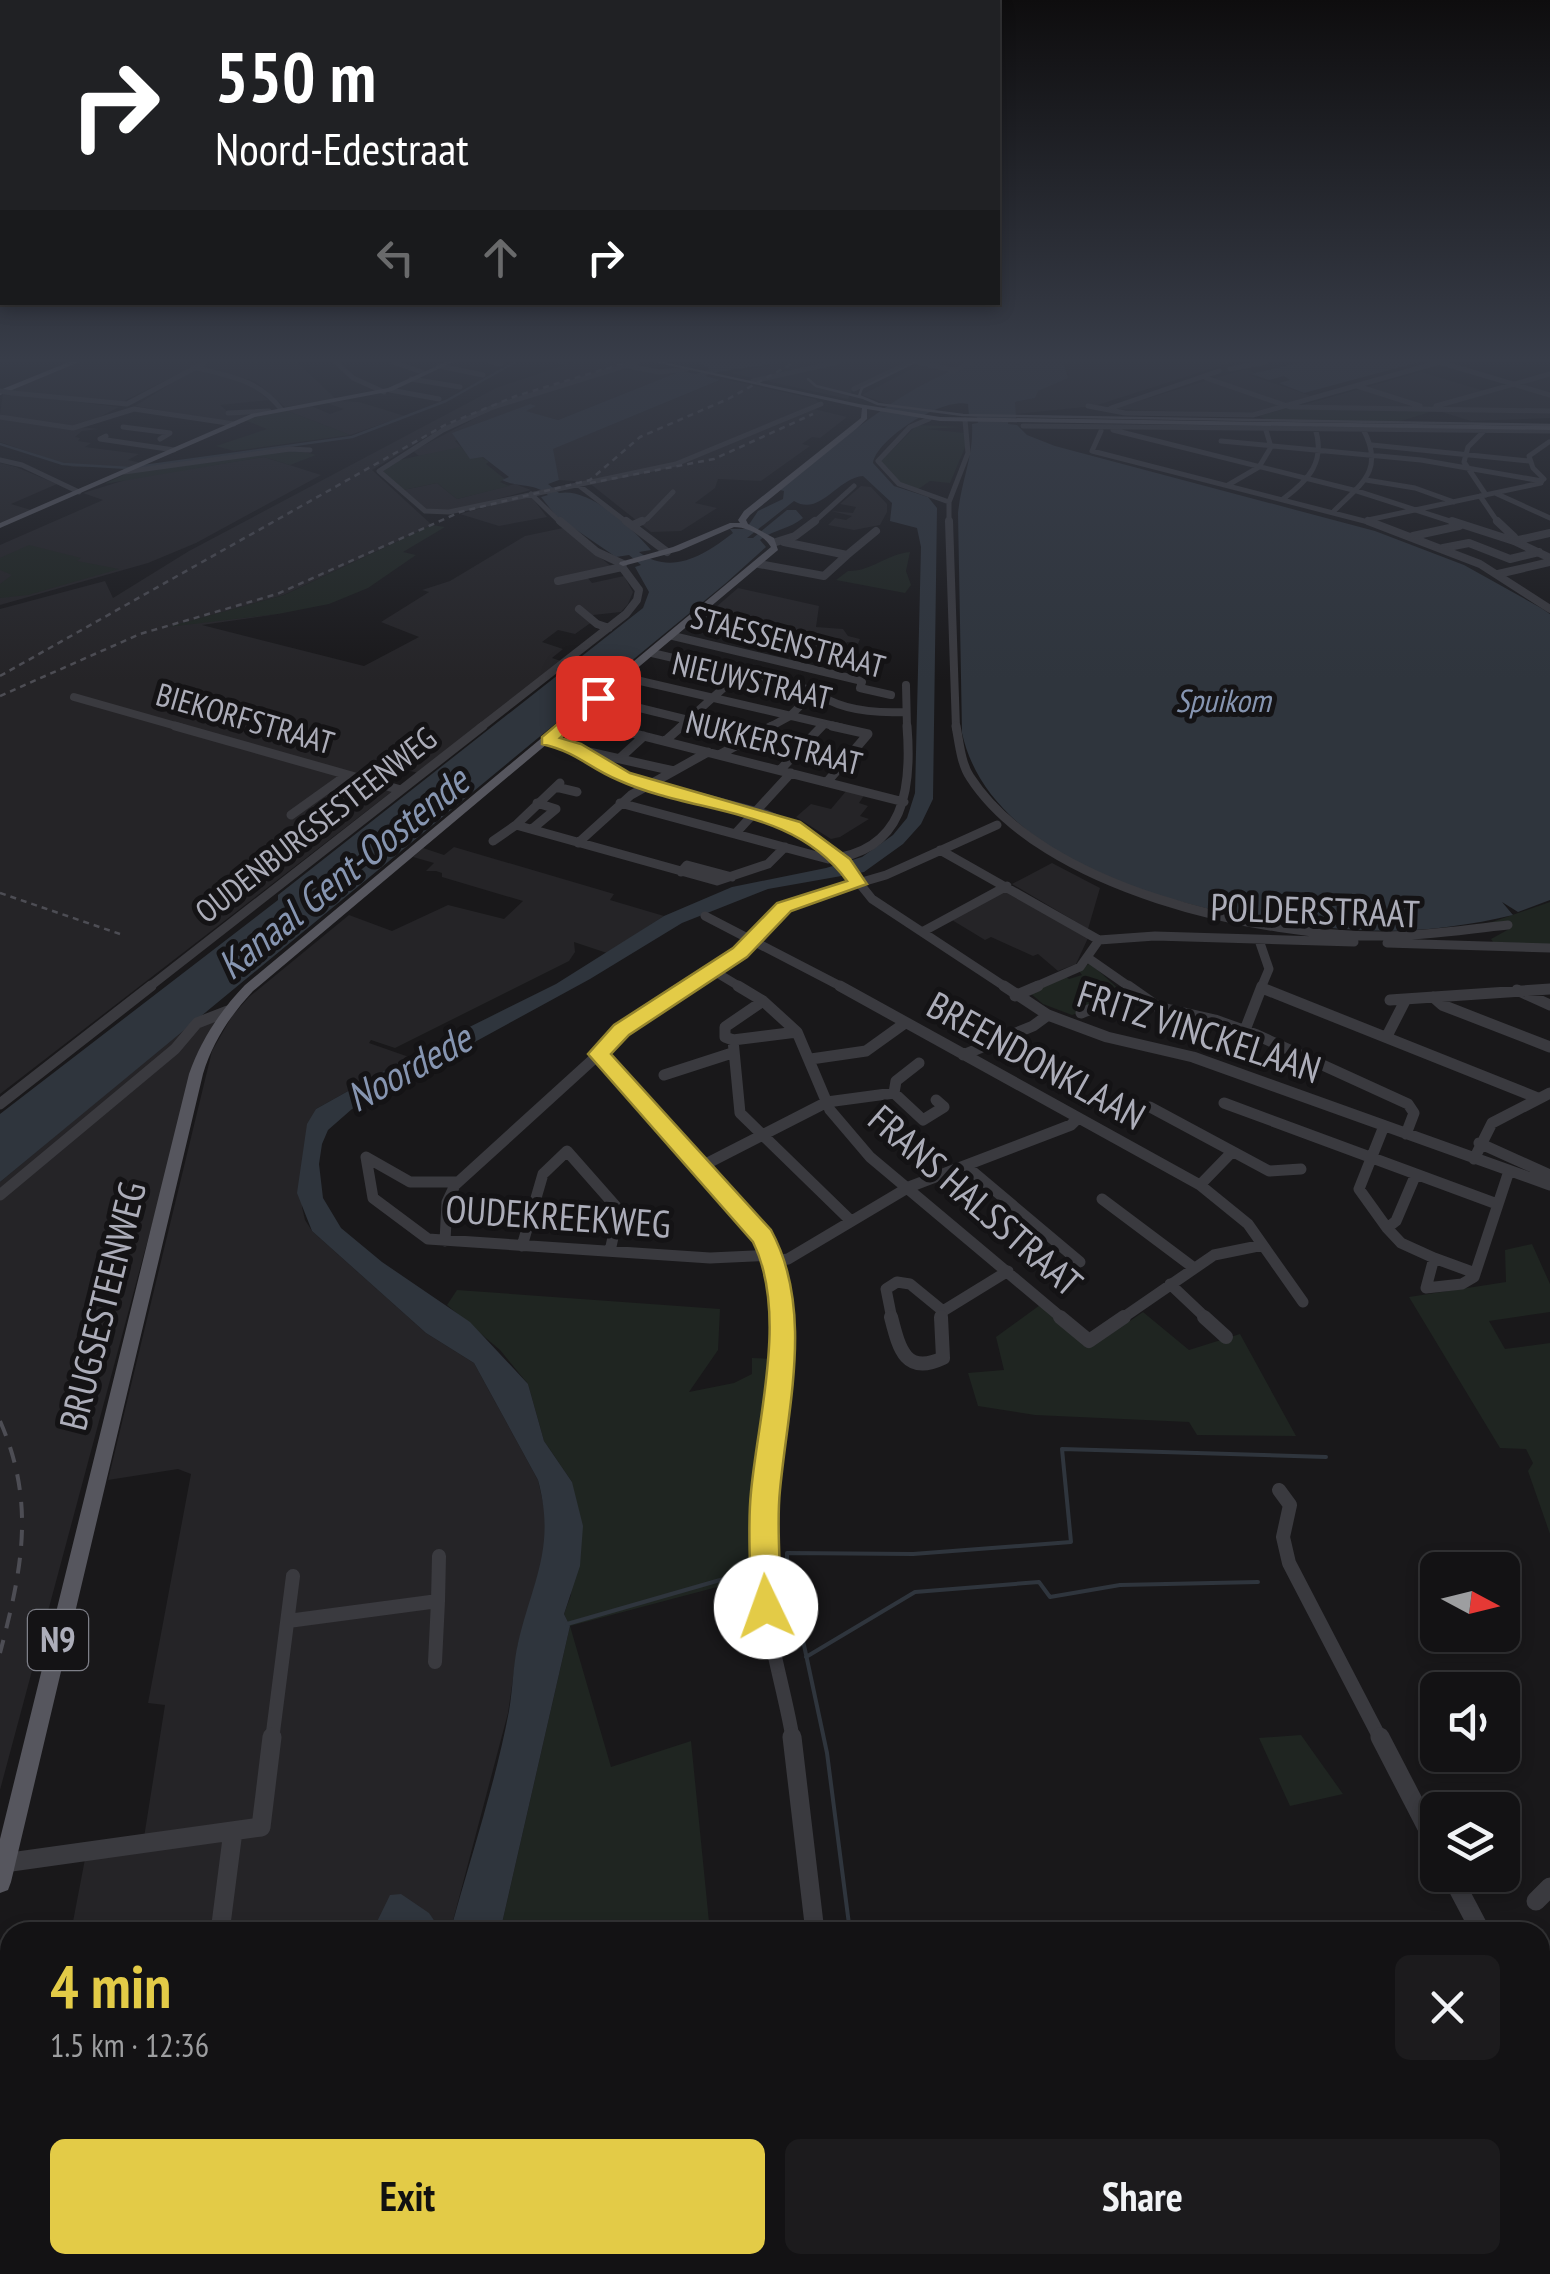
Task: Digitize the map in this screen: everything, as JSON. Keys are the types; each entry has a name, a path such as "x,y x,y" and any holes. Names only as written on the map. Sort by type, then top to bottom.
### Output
{"main road":[{"path":"0,526 133,468"},
{"path":"766,538 743,518 802,468"},
{"path":"622,566 728,526 747,525"},
{"name":"N9","path":"548,740 775,550 766,538"},
{"name":"BRUGSESTEENWEG","path":"2,1872 196,1074 208,1042 249,988 548,740"}],"street":[{"path":"27,468 80,492"},
{"path":"126,471 147,468"},
{"path":"380,468 390,482 429,512 449,512 652,468"},
{"path":"885,468 899,484 949,502"},
{"path":"962,468 949,502 953,714 968,774 990,806 1056,855 1120,886 1207,913 1316,932 1417,936 1508,926"},
{"path":"1160,468 1334,511 1411,536 1498,574 1550,608"},
{"path":"1184,474 1195,468"},
{"path":"1228,485 1256,468"},
{"path":"1262,468 1356,491 1514,539 1550,533"},
{"path":"1283,498 1308,480 1314,468"},
{"path":"1334,511 1366,480 1370,468"},
{"path":"1463,468 1547,480"},
{"path":"1467,469 1487,495 1505,532 1550,560"},
{"path":"1366,480 1409,487 1454,502"},
{"path":"1365,521 1547,480"},
{"path":"572,485 633,524 664,553"},
{"path":"784,542 854,486"},
{"path":"633,524 647,519 673,492"},
{"path":"531,494 551,516 622,566"},
{"path":"1487,495 1550,518"},
{"path":"1411,536 1463,525"},
{"path":"759,564 824,576 876,532"},
{"path":"766,538 847,555"},
{"path":"1444,548 1469,543 1510,559 1539,552"},
{"path":"1498,574 1550,560"},
{"path":"558,581 622,566"},
{"name":"OUDENBURGSESTEENWEG","path":"0,1104 609,628 638,597 639,590 622,566"},
{"path":"1534,596 1550,592"},
{"path":"578,609 609,628"},
{"name":"STAESSENSTRAAT","path":"672,636 858,680 862,682 860,688 891,696"},
{"path":"652,654 815,691 824,699 889,713 903,712"},
{"path":"753,676 770,660"},
{"path":"665,741 739,674"},
{"name":"NIEUWSTRAAT","path":"623,677 868,734 826,782"},
{"name":"NUKKERSTRAAT","path":"841,861 876,841 904,802 908,788 903,712 906,685"},
{"path":"719,755 790,716 815,691"},
{"name":"BIEKORFSTRAAT","path":"74,697 401,790"},
{"path":"598,698 753,736"},
{"name":"NUKKERSTRAAT","path":"574,718 904,802"},
{"path":"780,770 824,724"},
{"path":"620,758 644,736"},
{"path":"548,740 674,771"},
{"name":"FRITZ VINCKELAAN","path":"580,750 610,771 755,812 802,830 841,861 872,899 1048,1015 1107,1037 1194,1057 1550,1185"},
{"path":"578,843 620,803 708,752"},
{"path":"290,814 347,774"},
{"path":"735,834 791,774"},
{"path":"493,840 558,785 577,792"},
{"path":"532,829 556,808 537,803"},
{"path":"620,803 841,861"},
{"path":"516,824 681,872 687,864 735,878 772,862 785,847"},
{"path":"445,1241 448,1199 457,1182 622,1030 755,939 790,904 940,850 997,825"},
{"path":"940,850 1099,940 1077,969 1015,996"},
{"path":"922,932 1007,886"},
{"name":"BREENDONKLAAN","path":"704,916 755,939 1200,1185 1248,1224 1303,1302"},
{"name":"POLDERSTRAAT","path":"1099,940 1140,936 1550,948"},
{"path":"1245,1030 1269,969 1259,940"},
{"path":"1088,958 1158,1007 1245,1030 1408,1104 1414,1113 1406,1134"},
{"name":"FRANS HALSSTRAAT","path":"712,970 762,1000 796,1032 811,1058 827,1102 859,1146 1090,1341 1170,1284"},
{"path":"1262,988 1544,1096"},
{"path":"1390,1000 1550,989"},
{"path":"1517,990 1550,1005"},
{"path":"1081,1013 1135,992"},
{"path":"1433,997 1442,1006 1550,1047"},
{"path":"1386,1036 1406,999"},
{"path":"762,1000 724,1029 733,1046 740,1113 851,1221"},
{"path":"0,1195 175,1049 187,1032 212,1014 228,1011"},
{"path":"962,1055 1032,1026 1048,1015"},
{"path":"811,1058 868,1050 905,1023"},
{"path":"664,1075 733,1046 796,1032"},
{"path":"599,1054 763,1237 774,1258 784,1353 768,1463 763,1579 770,1638 792,1735 815,1922"},
{"path":"894,1093 896,1082 919,1063"},
{"path":"700,1168 827,1102 894,1093 924,1120 944,1107 936,1100"},
{"path":"1474,1158 1485,1130 1499,1118 1544,1096"},
{"path":"1224,1103 1497,1204"},
{"path":"1150,1106 1269,1171 1301,1169"},
{"path":"774,1258 788,1259 908,1187 1071,1125 1078,1118"},
{"path":"1384,1126 1359,1189 1401,1244 1475,1273"},
{"path":"1479,1143 1550,1175"},
{"path":"522,1246 543,1174 567,1151 619,1210 610,1251"},
{"path":"1200,1185 1232,1152"},
{"name":"OUDEKREEKWEG","path":"457,1182 410,1182 366,1156 373,1198 424,1238 710,1258 774,1258"},
{"path":"966,1166 1080,1262"},
{"path":"1434,1258 1426,1288 1462,1284 1475,1273 1509,1171"},
{"path":"1388,1228 1396,1222 1416,1174"},
{"path":"1102,1199 1194,1268"},
{"path":"1226,1337 1170,1284 1214,1254 1263,1245"},
{"path":"943,1312 904,1281 892,1283 886,1289 900,1352 912,1363 934,1364 944,1358 940,1319 943,1312 1008,1271"},
{"path":"1279,1490 1290,1504 1283,1537 1288,1563 1420,1815"},
{"path":"435,1662 440,1556"},
{"path":"2,1872 262,1827 292,1576"},
{"path":"288,1621 438,1601"},
{"path":"221,1922 234,1831"},
{"path":"1460,1892 1476,1922"}],"shaded area":[{"path":"0,468 19,468 57,484 11,504 31,510 0,523"},
{"path":"142,468 198,468 104,484"},
{"path":"194,468 299,468 321,475 196,543 148,563 0,605 0,545 103,500 83,493 132,478"},
{"path":"345,468 375,468 372,470 432,525 284,595 186,623 278,614 202,625 364,666 419,637 381,622 429,592 422,590 450,581 525,536 563,528 616,570 587,577 592,583 624,576 633,592 621,612 593,615 596,619 575,634 558,630 542,642 563,649 552,658 561,661 418,773 403,769 395,775 369,768 361,774 399,786 0,1094 0,609 105,581 113,598 189,551"},
{"path":"491,468 505,479 500,482 509,486 457,499 437,483 403,490 383,471"},
{"path":"556,468 779,468 761,481 718,479 715,488 695,503 717,508 681,531 651,532 588,482 559,480"},
{"path":"885,468 956,468 950,483 930,481 917,490 898,483"},
{"path":"437,483 457,499 515,484 531,490 456,510 425,509 403,490"},
{"path":"861,486 871,487 887,504 880,525 854,530 828,525 835,518 846,520 852,516 831,511 853,513 856,507 840,504"},
{"path":"530,495 547,517 499,526 460,514"},
{"path":"432,525 445,527 403,552 416,555 368,588 329,604 168,627 284,595"},
{"path":"29,545 81,558 77,561 119,569 28,595 0,598 0,584 12,575 0,570 0,558"},
{"path":"910,552 906,571 911,585 905,593 836,580 848,571"},
{"path":"738,588 819,606 816,627 843,629 848,636 860,639 858,644 847,642 837,658 720,636 716,635 718,632 693,627"},
{"path":"847,790 865,794 859,803 868,806 860,816 869,819 840,837 831,839 796,817 811,804 831,809"},
{"path":"454,847 614,894 610,900 664,916 607,953 574,942 575,952 569,961 395,1048 371,1040 369,1043 409,1057 316,1109 302,1207 305,1220 312,1231 426,1333 474,1363 538,1480 548,1525 540,1574 518,1644 508,1713 453,1922 73,1922 85,1859 142,1850 165,1705 148,1703 191,1474 178,1469 108,1480 212,1051 232,1016 249,997 349,915 392,931 448,905 504,919 523,901 426,871 434,863 413,857 423,848 444,855"},
{"path":"1052,863 1100,888 1088,929 1012,884"},
{"path":"1007,889 1088,938 1076,964 1058,971 1038,954 1033,956 991,937 985,940 952,920"},
{"path":"1550,902 1550,945 1491,939 1511,928 1494,929 1489,923"},
{"path":"1090,963 1124,994 1088,1007 1084,1003 1076,1006 1080,1012 1072,1015 1043,1004 1029,992 1065,976 1069,979 1082,975 1079,971"},
{"path":"199,1016 216,1021 203,1042 0,1790 0,1182"},
{"path":"1532,1244 1550,1284 1550,1312 1489,1321 1505,1349 1550,1343 1550,1534 1528,1471 1533,1463 1526,1449 1500,1448 1409,1297 1506,1282 1505,1250"},
{"path":"457,1290 720,1309 718,1350 689,1392 734,1383 752,1374 752,1358 773,1359 759,1463 755,1577 570,1626 564,1614 571,1595 572,1482 544,1441 528,1384 500,1350 447,1305"},
{"path":"1040,1305 1092,1347 1143,1312 1189,1350 1240,1334 1296,1436 1197,1435 1189,1422 1035,1415 978,1406 968,1373 1004,1370 996,1337"},
{"path":"570,1626 611,1767 691,1741 709,1922 502,1922"},
{"path":"1301,1735 1343,1794 1290,1806 1259,1738"}],"water":[{"name":"Spuikom","path":"497,468 557,468 559,480 548,484 559,493 584,496 610,511 651,550 639,552 663,562 688,560 733,533 730,529 746,529 758,511 783,499 784,491 780,490 807,468 878,468 894,486 928,497 937,508 933,799 921,824 903,844 864,872 768,889 682,923 590,979 352,1109 328,1130 322,1144 319,1164 323,1198 341,1228 382,1262 470,1322 528,1384 544,1441 572,1482 583,1526 580,1566 564,1614 570,1626 502,1922 453,1922 503,1739 518,1643 544,1544 543,1504 538,1480 474,1363 426,1333 312,1231 297,1193 307,1124 316,1109 409,1057 556,984 664,916 732,887 862,857 893,835 907,818 915,793 921,547 917,528 890,521 892,503 863,476 812,504 794,501 747,538 753,538 787,510 796,510 803,518 760,540 766,547 726,583 0,1182 0,1114 278,900 278,895 643,608 649,592 635,567 641,565 629,555 616,557 556,516 541,497 548,495 543,491 502,480 509,477"},
{"name":"Spuikom","path":"967,468 1138,468 1375,531 1464,565 1550,614 1550,900 1518,912 1502,902 1513,915 1437,928 1380,931 1309,926 1188,904 1126,884 1069,858 1020,825 983,783 962,733 958,513"},
{"path":"401,1894 429,1913 435,1922 377,1922 390,1895"}],"waterway":[{"path":"806,1657 795,1603 787,1588 787,1553 913,1554 1071,1542 1062,1449 1326,1457"},
{"path":"567,1624 748,1572"},
{"path":"806,1657 915,1592 1039,1582 1050,1597 1120,1585 1258,1582"},
{"path":"806,1657 827,1753 849,1922"}],"railway":[{"path":"0,676 369,468"},
{"path":"0,696 140,634 277,594 460,512 590,480 604,468"},
{"path":"590,483 667,468"},
{"path":"0,893 120,934"},
{"path":"0,1421 11,1451 22,1508 19,1564 0,1653"}],"route":[{"path":"598,698 548,740 576,747 624,777 794,825 843,863 858,884 784,907 740,952 622,1030 599,1054 763,1237 774,1260 784,1353 765,1495 766,1607"}],"water label":[{"name":"Kanaal Gent-Oostende","path":"343,873"},
{"name":"Noordede","path":"409,1068"}]}
